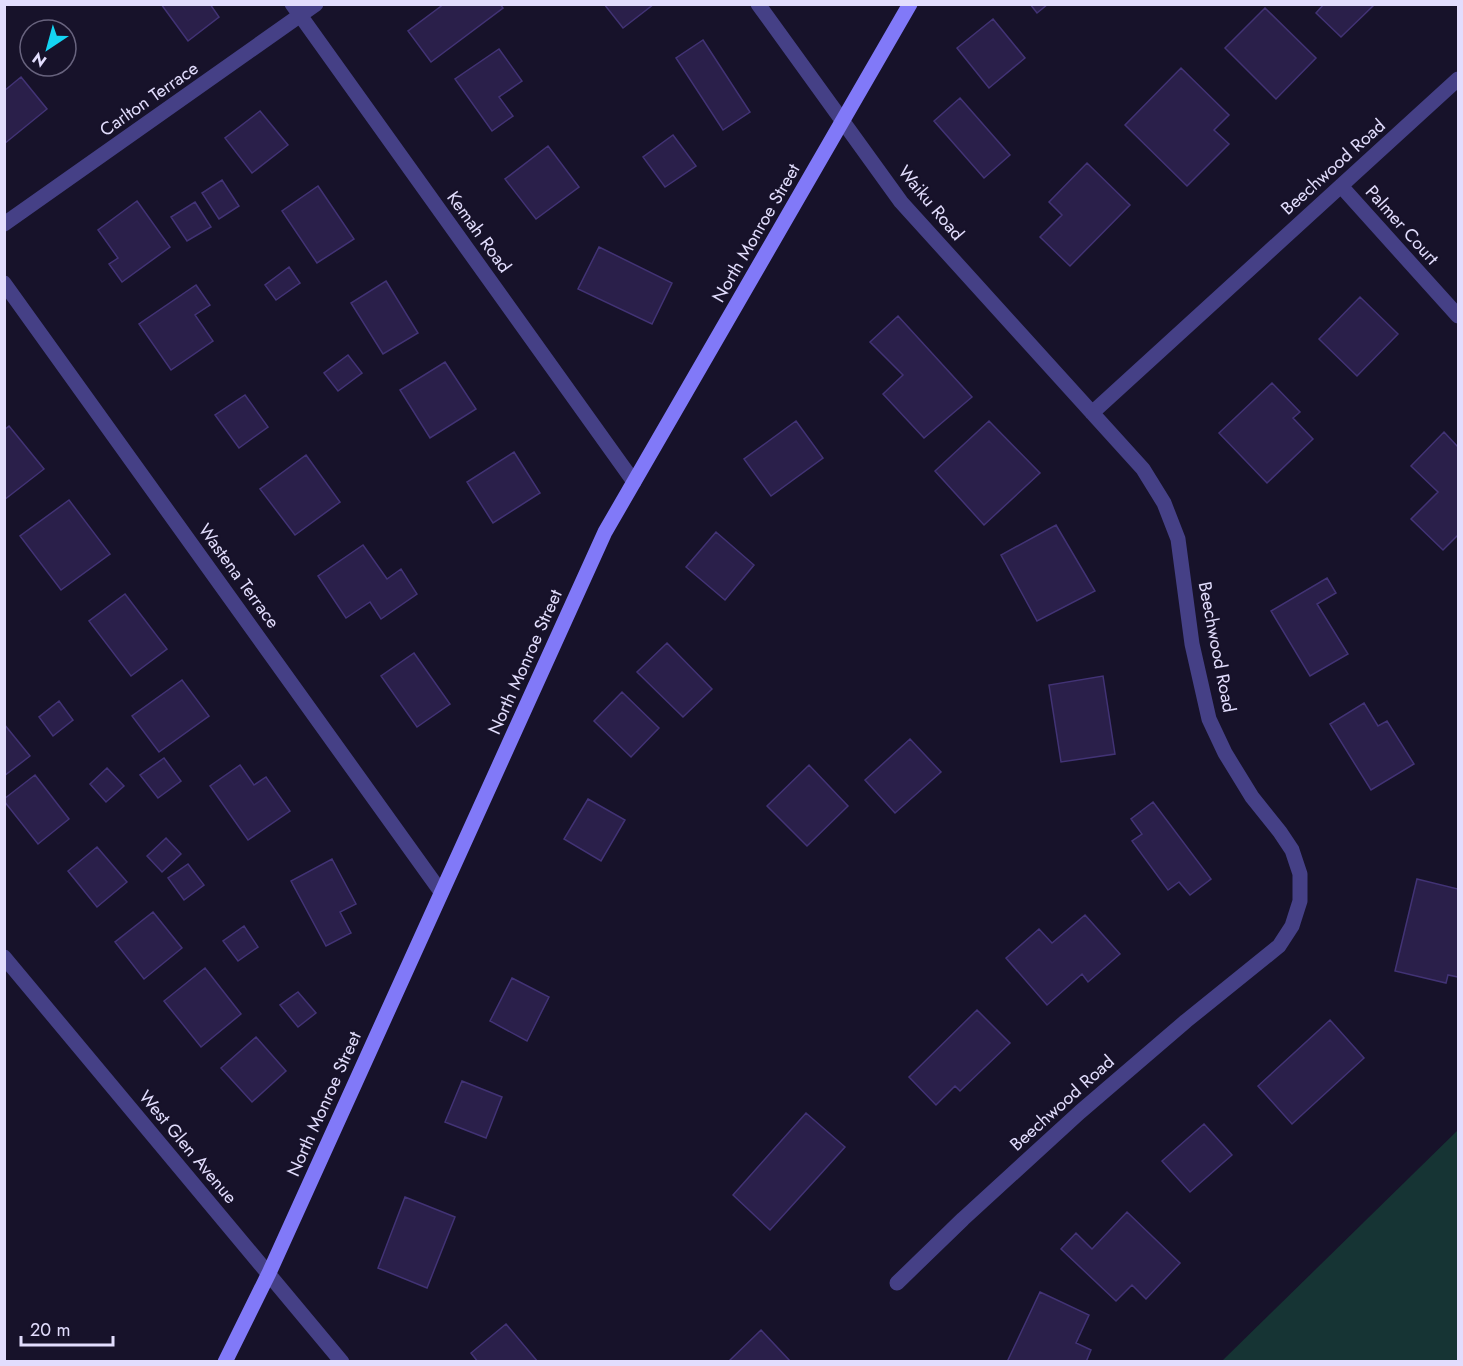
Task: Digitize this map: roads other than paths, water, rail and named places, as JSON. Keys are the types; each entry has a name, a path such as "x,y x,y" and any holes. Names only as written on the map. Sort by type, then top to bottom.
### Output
{"main road":[{"name":"North Monroe Street","path":"225,1362 268,1273 605,532 910,4"}],"street":[{"name":"Carlton Terrace","path":"4,225 296,10 316,4"},
{"name":"Waiku Road","path":"758,4 901,202 1092,413"},
{"name":"Kemah Road","path":"296,10 634,482"},
{"name":"Beechwood Road","path":"897,1283 1080,1112 1186,1021 1279,946 1292,926 1300,901 1300,874 1292,850 1252,797 1225,753 1209,719 1192,644 1178,539 1164,503 1143,470 1092,413 1458,79"},
{"name":"Palmer Court","path":"1341,186 1458,316"},
{"name":"Wastena Terrace","path":"4,283 441,892"},
{"name":"West Glen Avenue","path":"4,957 342,1362"}]}
